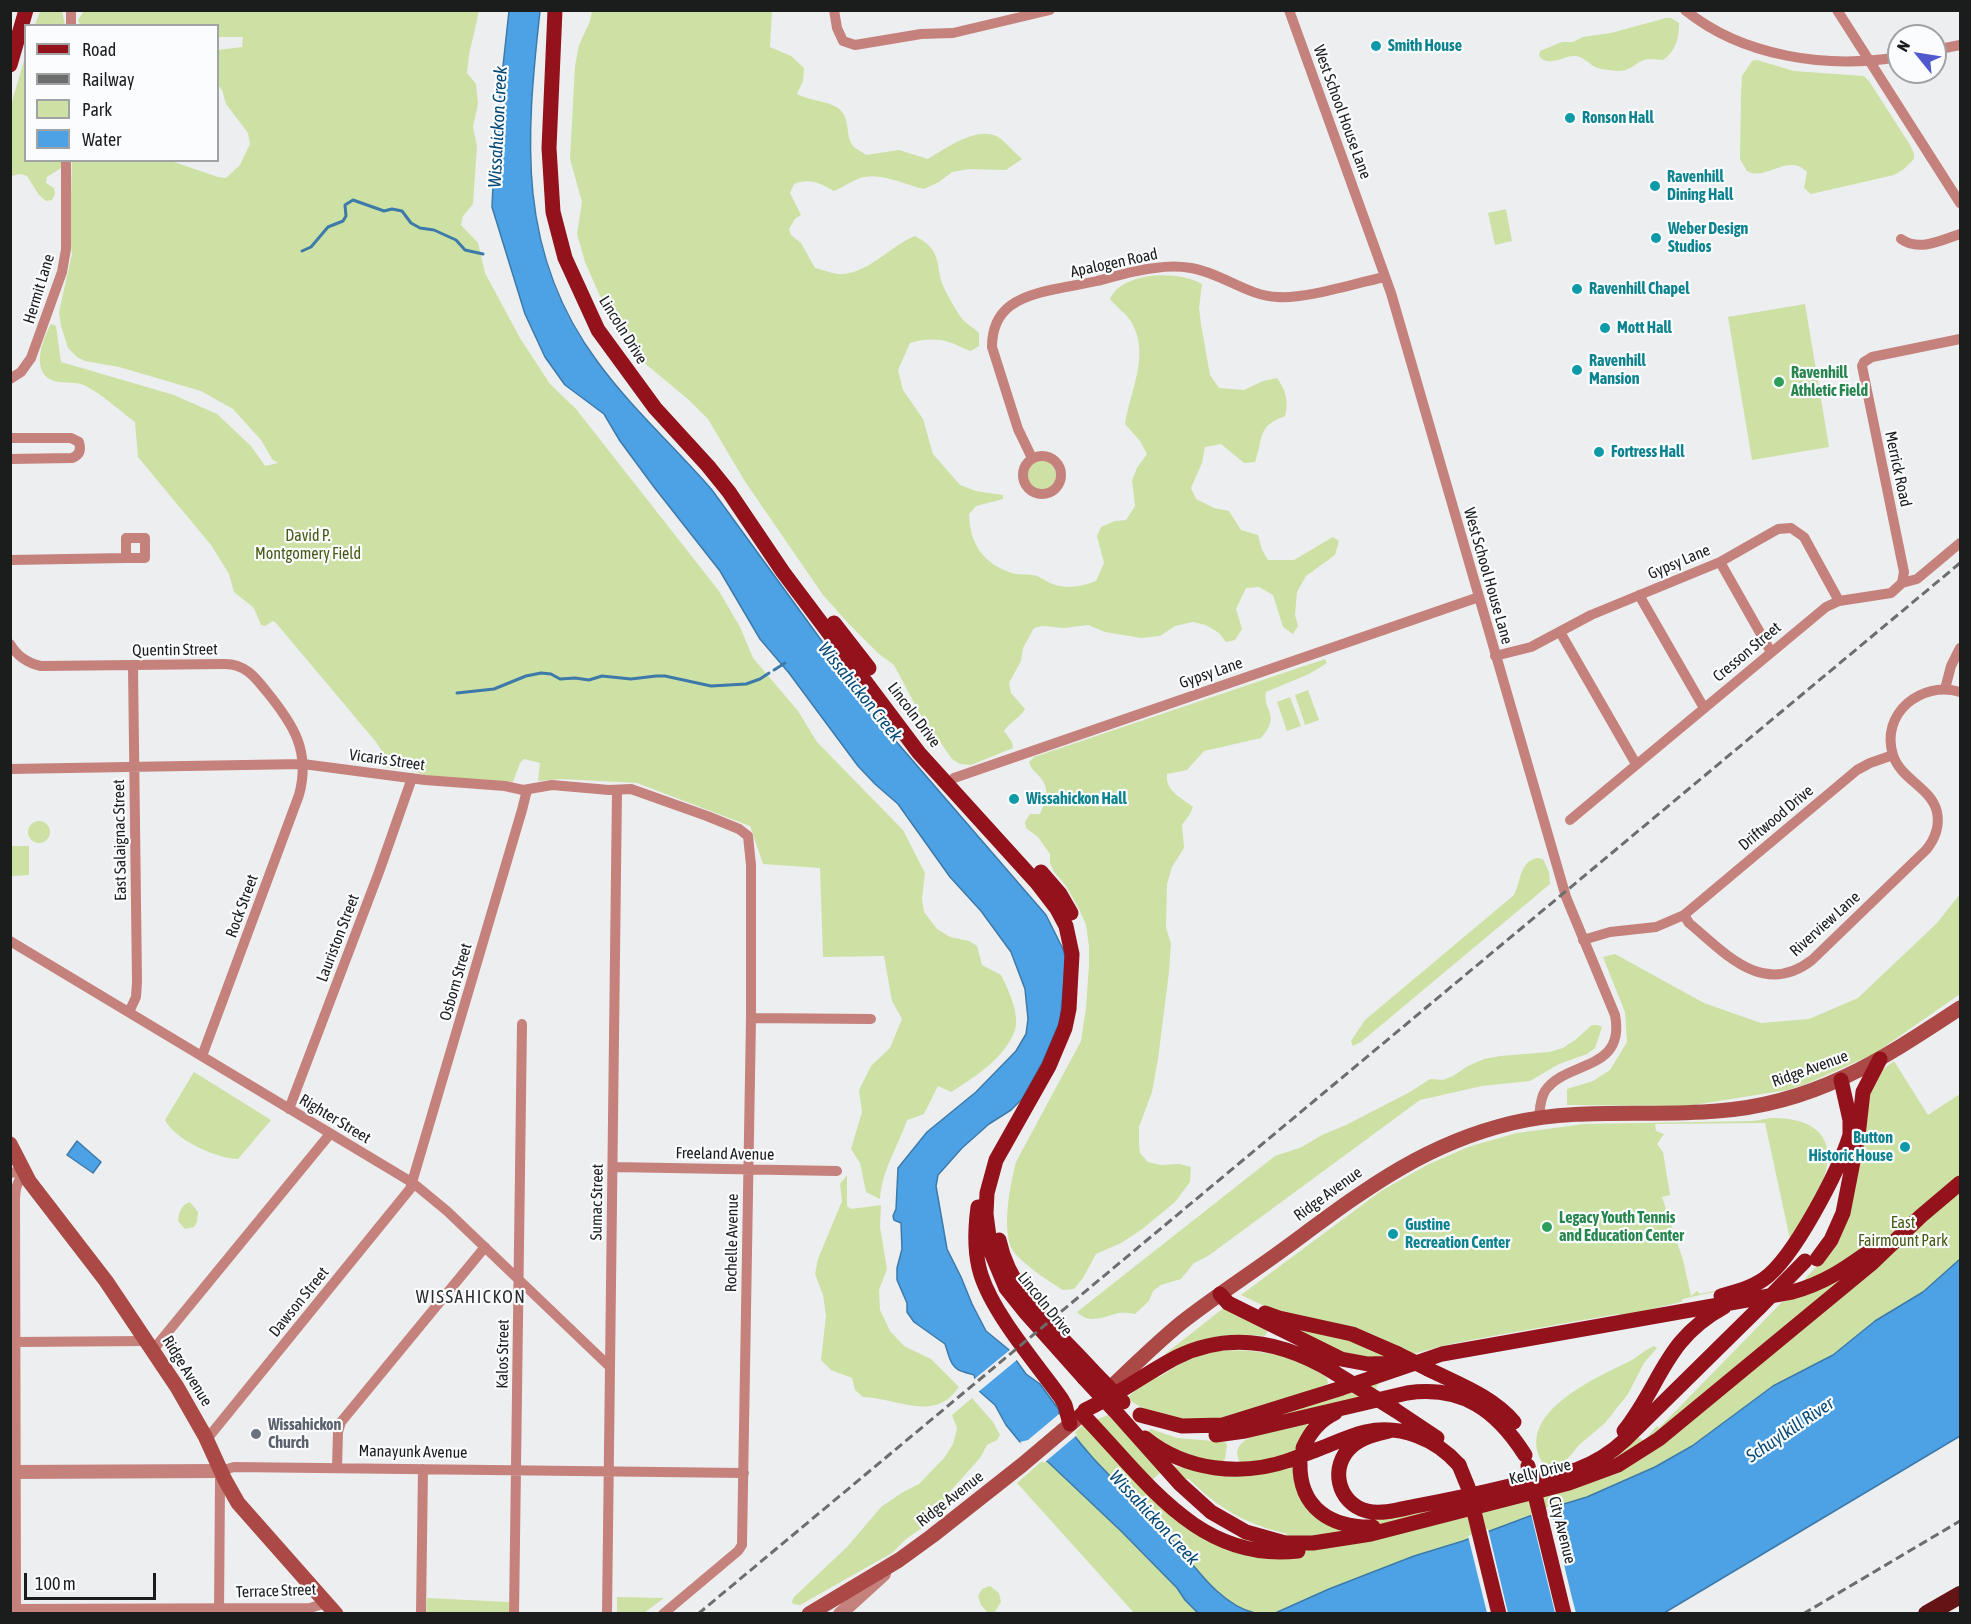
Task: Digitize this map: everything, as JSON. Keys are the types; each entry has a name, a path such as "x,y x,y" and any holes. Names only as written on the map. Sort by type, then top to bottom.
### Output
{"highway":[{"path":"1927,1614 1960,1595"}],"main road":[{"path":"10,65 26,10"},
{"name":"Lincoln Drive","path":"555,10 549,148 553,212 565,258 598,330 654,408 729,492 788,578 919,753 1038,883 1057,909 1066,927 1071,944 1072,964 1069,1009 1062,1038 1049,1066 1001,1148 992,1170 987,1193 986,1220 991,1252 1000,1276 1019,1306 1118,1406 1126,1423"},
{"name":"Lincoln Drive","path":"565,10 560,153 562,201 573,250 602,316 642,376 732,480 800,578 925,743 1053,886 1072,913 1079,933 1082,966 1075,1032 1063,1062 1006,1160 998,1190 996,1219 1001,1250 1013,1279 1088,1374"},
{"name":"Ridge Avenue","path":"809,1614 899,1560 1032,1456 1084,1412 1160,1341 1220,1294 1361,1192 1410,1161 1445,1144 1481,1132 1539,1118 1601,1113 1731,1110 1787,1099 1841,1080 1880,1059 1960,1008"},
{"path":"1594,1476 1634,1446 1811,1260 1836,1211 1864,1089 1880,1059"},
{"path":"1635,1319 1743,1290 1772,1273 1787,1255 1813,1213 1854,1131 1841,1080"},
{"name":"Ridge Avenue","path":"10,1144 17,1172 106,1281 185,1399 207,1439 220,1471 246,1514 328,1610"},
{"path":"992,1170 981,1195 977,1214 976,1247 981,1274 996,1306 1061,1398 1070,1424"},
{"name":"Kelly Drive","path":"1140,1415 1182,1426 1223,1425 1386,1374 1423,1365 1468,1348 1792,1292 1822,1282 1849,1267 1921,1216 1960,1184"},
{"name":"Kelly Drive","path":"1126,1423 1146,1448 1190,1494 1211,1512 1233,1527 1259,1537 1285,1543 1332,1541 1371,1534 1548,1489 1594,1476 1626,1461 1659,1439 1871,1264 1921,1216"},
{"path":"1220,1294 1228,1302 1341,1359 1380,1364 1423,1365"},
{"name":"City Avenue","path":"1220,1294 1280,1318 1352,1334 1423,1365 1499,1407 1520,1432 1564,1614"},
{"path":"1563,1473 1598,1453 1616,1439 1637,1413 1666,1360 1679,1343 1700,1323 1735,1302"},
{"path":"1389,1431 1365,1437 1358,1442 1347,1452 1340,1466 1339,1481 1344,1494 1353,1504 1365,1511 1386,1511 1449,1500 1563,1473 1597,1460 1617,1447 1765,1307"},
{"path":"1332,1541 1307,1549 1270,1552 1238,1547 1205,1533 1170,1507 1084,1412 1179,1356 1201,1347 1224,1343 1255,1343 1284,1348 1309,1358 1438,1438 1452,1453 1468,1487 1499,1614"},
{"path":"1140,1415 1176,1432 1211,1436 1234,1433 1417,1392 1449,1394 1473,1403 1500,1421 1526,1461"},
{"name":"Lincoln Drive","path":"1118,1406 1140,1415"},
{"path":"1346,1408 1332,1414 1319,1424 1302,1455 1300,1477 1306,1495 1325,1516 1342,1524 1353,1527 1400,1525"},
{"path":"1126,1423 1166,1452 1201,1466 1227,1470 1251,1469 1302,1455 1367,1432 1389,1431 1410,1433 1423,1438 1443,1449 1459,1465"}],"street":[{"path":"834,10 837,28 843,41 855,45 921,34 953,33 1050,10"},
{"name":"West School House Lane","path":"1289,10 1385,277 1561,880 1583,940 1615,1015 1617,1030 1609,1049 1601,1058 1556,1080 1547,1088 1542,1097 1539,1118"},
{"path":"1684,10 1731,38 1770,51 1816,60 1870,61 1887,59"},
{"path":"1837,10 1960,203"},
{"name":"Hermit Lane","path":"10,379 21,372 31,358 60,281 66,249 66,162"},
{"path":"1901,239 1911,245 1923,245 1960,234"},
{"name":"Apalogen Road","path":"1032,458 1018,429 992,347 997,320 1014,303 1035,295 1163,267 1204,271 1258,293 1276,297 1300,296 1385,277"},
{"name":"Merrick Road","path":"1902,583 1904,572 1862,371 1864,362 1872,357 1960,342"},
{"path":"10,438 71,438 79,442 80,447 79,453 72,458 10,459"},
{"name":"Gypsy Lane","path":"1495,656 1531,647 1591,615 1719,562 1778,530 1791,528 1807,541 1839,601"},
{"name":"Cresson Street","path":"1570,820 1820,611 1839,601 1891,592 1902,583 1917,579 1960,543"},
{"path":"10,560 126,558"},
{"path":"1719,562 1771,652"},
{"path":"1639,596 1704,708"},
{"name":"Gypsy Lane","path":"954,778 1479,597"},
{"path":"1560,632 1636,765"},
{"name":"Quentin Street","path":"10,644 28,662 47,667 225,664 243,668 253,675 286,716 297,736 303,764"},
{"path":"1945,689 1951,666 1960,648"},
{"name":"East Salaignac Street","path":"129,1012 137,990 133,666"},
{"path":"1893,756 1892,726 1899,712 1917,696 1934,689 1960,692"},
{"name":"Driftwood Drive","path":"1583,940 1610,932 1656,927 1684,915 1857,770 1893,756"},
{"name":"Riverview Lane","path":"1684,915 1689,923 1743,967 1767,974 1792,971 1806,964 1926,850 1933,840 1937,828 1937,811 1932,800 1904,773 1893,756"},
{"name":"Vicaris Street","path":"10,769 303,764 412,778 527,789 552,785 628,789 639,791 739,829 747,836"},
{"name":"Rock Street","path":"202,1056 300,795 303,764"},
{"name":"Lauriston Street","path":"289,1109 379,872 412,778"},
{"name":"Osborn Street","path":"413,1183 527,789"},
{"name":"Sumac Street","path":"607,1614 617,790"},
{"name":"Rochelle Avenue","path":"663,1614 740,1549 743,1538 751,1018 751,865 747,836"},
{"name":"Righter Street","path":"10,941 413,1183 447,1211 610,1367"},
{"path":"751,1018 871,1019"},
{"name":"Kalos Street","path":"514,1614 522,1024"},
{"path":"15,1342 150,1346 330,1134"},
{"name":"Freeland Avenue","path":"613,1167 837,1171"},
{"path":"14,1610 13,1472 17,1172"},
{"name":"Dawson Street","path":"207,1439 400,1203 413,1183"},
{"path":"337,1468 338,1432 341,1422 484,1247"},
{"name":"Manayunk Avenue","path":"13,1472 220,1471 234,1467 744,1473"},
{"path":"421,1614 423,1469"},
{"path":"219,1611 220,1471"},
{"path":"840,1614 899,1560"},
{"name":"Terrace Street","path":"14,1610 219,1611 310,1608 328,1610"}],"green space":[{"path":"592,10 772,11 770,47 791,56 804,68 803,81 797,94 838,108 847,122 851,143 866,155 899,150 928,159 964,139 984,134 1001,139 1022,159 1006,170 969,169 952,172 939,182 924,189 872,176 856,179 834,191 814,182 799,182 794,184 790,193 801,215 795,219 789,229 791,235 801,243 815,268 841,274 854,272 873,263 915,236 925,242 935,254 942,283 957,312 979,333 979,346 971,351 939,340 910,343 898,370 903,390 923,419 933,454 960,485 976,491 1003,495 1003,499 976,506 969,514 972,534 979,550 1000,568 1012,573 1037,576 1050,583 1067,587 1096,581 1104,563 1097,536 1101,527 1115,521 1126,520 1135,506 1132,480 1147,454 1140,441 1125,424 1139,361 1137,335 1130,320 1110,299 1116,290 1138,278 1180,276 1202,284 1199,308 1201,324 1210,375 1219,388 1244,390 1263,381 1277,378 1285,392 1287,406 1285,416 1270,424 1263,433 1255,462 1244,463 1221,444 1205,447 1202,463 1191,488 1196,499 1214,508 1229,511 1241,530 1258,535 1262,550 1268,560 1294,560 1333,537 1339,541 1335,555 1306,576 1297,592 1295,615 1298,626 1293,634 1283,627 1273,595 1259,587 1246,588 1236,609 1242,629 1235,640 1226,642 1219,633 1206,625 1193,622 1175,626 1160,636 1141,638 1105,632 1088,625 1034,628 1023,648 1021,661 1009,683 1011,693 1025,709 1004,731 1012,742 1013,748 971,765 960,764 952,759 920,714 894,665 879,654 823,595 744,480 708,419 636,356 600,296 585,262 577,234 582,202 570,159 575,66 579,45 590,21"},
{"path":"40,11 62,11 65,24 35,24"},
{"name":"David P. Montgomery Field","path":"84,11 479,11 467,73 476,84 478,104 473,127 477,146 473,204 463,216 461,225 478,243 485,273 520,338 550,384 576,409 719,591 740,627 753,658 798,711 817,742 903,830 925,873 922,899 924,912 937,929 950,937 969,941 977,946 982,965 1001,975 1013,1002 1016,1017 1015,1030 997,1058 951,1092 938,1086 924,1114 907,1120 887,1168 880,1199 866,1192 860,1163 851,1149 862,1112 859,1090 871,1066 890,1048 902,1019 892,1001 884,956 823,957 820,868 763,864 750,826 637,783 561,779 538,781 540,763 524,759 520,763 513,782 427,776 411,770 387,768 389,762 376,742 276,623 273,621 265,626 261,625 254,608 234,592 229,574 211,545 138,457 135,422 86,386 54,381 42,371 40,356 51,324 56,326 61,362 174,395 217,414 251,446 265,466 278,463 272,459 261,440 233,409 201,391 119,367 85,361 68,348 59,312 72,254 70,235 72,162 174,162 226,178 240,165 250,144 248,133 226,104 219,86 219,50 242,47 243,37 219,37 219,24 80,24 78,20"},
{"path":"1666,18 1679,23 1679,29 1674,48 1663,60 1646,59 1626,70 1618,71 1598,68 1577,56 1547,61 1539,56 1540,51 1562,42 1573,42 1583,37 1611,33"},
{"path":"24,60 24,162 62,162 61,168 47,177 46,183 54,188 55,194 52,200 46,201 39,195 27,176 21,174 11,176 11,105"},
{"path":"1757,60 1794,71 1864,76 1910,145 1914,159 1894,175 1811,194 1804,188 1807,172 1800,167 1785,166 1762,173 1747,171 1740,159 1742,76 1752,61"},
{"path":"1506,209 1512,241 1495,245 1488,213"},
{"name":"Ravenhill Athletic Field","path":"1805,304 1829,447 1752,460 1728,317"},
{"path":"1041,460 1047,461 1055,469 1055,481 1047,489 1041,490 1035,489 1027,481 1026,475 1027,469 1035,461"},
{"path":"1325,659 1327,663 1309,674 1266,692 1266,704 1271,718 1261,738 1204,751 1187,770 1167,774 1171,789 1193,807 1182,825 1184,848 1172,867 1167,884 1166,928 1171,943 1169,972 1158,1059 1152,1092 1139,1127 1139,1144 1140,1153 1148,1162 1191,1167 1190,1182 1175,1202 1141,1230 1121,1243 1096,1254 1074,1289 1063,1290 1018,1257 1010,1245 1007,1226 1016,1162 1081,1041 1089,965 1086,925 1079,909 1066,886 1054,872 1050,863 1050,854 1038,837 1026,828 1025,822 1030,814 1040,814 1046,793 1044,783 1029,762 1034,757"},
{"path":"1308,690 1319,720 1305,725 1295,695"},
{"path":"1290,697 1301,726 1287,731 1277,702"},
{"path":"39,821 47,824 50,832 47,840 39,843 31,840 28,832 31,824"},
{"path":"11,846 29,846 29,875 11,876"},
{"path":"1543,859 1549,872 1550,884 1361,1042 1353,1046 1351,1041 1365,1020 1514,895 1524,868 1531,860"},
{"path":"1960,894 1960,994 1874,1054 1787,1090 1688,1106 1567,1105 1567,1089 1593,1081 1610,1070 1627,1042 1625,1012 1603,957 1615,954 1704,1003 1761,1023 1809,1019 1858,998 1937,923"},
{"path":"1592,1025 1602,1027 1595,1048 1587,1054 1559,1064 1530,1081 1482,1086 1420,1100 1208,1256 1194,1263 1181,1279 1161,1285 1153,1291 1149,1301 1135,1314 1120,1313 1091,1319 1077,1312 1275,1156 1302,1147 1410,1092 1430,1079 1443,1080 1484,1059 1549,1052 1563,1048"},
{"name":"East Fairmount Park","path":"1894,1061 1928,1115 1960,1094 1960,1259 1923,1292 1875,1321 1833,1355 1773,1386 1692,1446 1655,1467 1587,1497 1414,1556 1273,1613 1135,1614 1017,1483 1082,1426 1093,1419 1108,1415 1161,1472 1152,1480 1210,1531 1281,1548 1286,1534 1289,1534 1247,1521 1222,1507 1189,1479 1185,1479 1174,1466 1211,1473 1269,1461 1240,1462 1237,1452 1241,1444 1262,1433 1309,1424 1301,1440 1313,1512 1369,1522 1460,1505 1569,1479 1638,1437 1644,1441 1782,1302 1810,1294 1805,1279 1824,1258 1866,1103 1877,1074"},
{"path":"194,1072 271,1120 238,1159 219,1156 197,1147 177,1134 165,1120"},
{"path":"1783,1118 1806,1123 1822,1136 1828,1156 1819,1191 1790,1242 1768,1269 1749,1281 1738,1285 1624,1316 1618,1314 1513,1332 1451,1344 1398,1358 1377,1360 1339,1352 1298,1332 1297,1329 1353,1339 1384,1354 1397,1348 1363,1331 1277,1312 1241,1295 1381,1191 1427,1165 1468,1147 1517,1133 1584,1124 1753,1121","holes":["1765,1123 1790,1239 1772,1263 1752,1278 1715,1291 1700,1294 1697,1291 1691,1296 1683,1260 1662,1197 1670,1195 1663,1152 1657,1144 1664,1134 1656,1131 1655,1124"]},
{"path":"847,1175 847,1206 851,1209 881,1205 880,1227 887,1269 879,1290 880,1310 890,1331 904,1346 931,1359 959,1387 949,1398 939,1404 915,1406 863,1397 855,1390 852,1378 831,1370 821,1360 826,1316 823,1295 815,1274 818,1259 842,1201 840,1184"},
{"path":"190,1202 198,1212 197,1222 194,1227 185,1229 178,1218 183,1207"},
{"path":"1226,1306 1269,1328 1265,1336 1247,1335 1160,1358"},
{"path":"1654,1346 1657,1348 1644,1363 1628,1394 1605,1423 1579,1445 1564,1463 1554,1466 1544,1465 1537,1447 1538,1431 1547,1415 1577,1389"},
{"path":"1219,1351 1261,1352 1289,1358 1327,1378 1328,1384 1253,1411 1201,1420 1176,1419 1151,1412 1127,1398 1154,1375 1159,1377 1192,1357"},
{"path":"1381,1379 1375,1390 1368,1395 1256,1424"},
{"path":"972,1398 993,1422 1000,1435 997,1440 987,1445 980,1458 946,1496 948,1506 946,1511 906,1539 892,1553 800,1605 793,1604 794,1597 847,1547 881,1507 919,1484 944,1458 953,1444 957,1428 952,1415"},
{"path":"1151,1429 1177,1438 1225,1442 1227,1445 1225,1459 1222,1462 1212,1461 1183,1452 1148,1432"},
{"path":"990,1586 999,1593 1001,1602 994,1613 988,1613 981,1605 978,1596 982,1589"},
{"path":"617,1597 664,1598 644,1613 617,1614"},
{"path":"427,1598 509,1602 509,1613 426,1614"}],"water":[{"name":"Wissahickon Creek","path":"509,11 540,11 532,104 533,193 540,236 552,278 571,320 610,378 712,490 888,732 1046,915 1063,949 1066,960 1060,1021 1042,1063 1022,1099 962,1148 938,1175 936,1186 947,1249 972,1304 986,1331 1008,1349 1026,1374 1040,1384 1059,1410 1059,1414 1070,1431 1096,1462 1167,1534 1217,1591 1229,1601 1255,1613 1198,1613 1177,1588 1121,1531 1048,1462 1020,1442 1006,1425 995,1405 978,1390 974,1375 956,1368 945,1344 914,1322 907,1312 907,1303 897,1280 897,1268 902,1249 901,1223 894,1220 893,1216 896,1209 898,1168 927,1132 976,1092 1016,1051 1026,1034 1028,1019 1025,989 1011,952 981,911 950,877 898,804 858,766 789,673 760,639 720,571 620,441 604,414 565,385 545,357 525,314 492,207 495,139"},
{"path":"77,1141 101,1162 93,1173 67,1155"},
{"name":"Schuylkill River","path":"1960,1259 1960,1436 1664,1613 1273,1614 1329,1589 1414,1556 1587,1497 1655,1467 1692,1446 1773,1386 1833,1355 1875,1321 1923,1292"}],"pier":[{"path":"1011,1349 1018,1359 977,1393 972,1381"},
{"path":"1059,1414 1077,1435 1044,1463 1027,1451 1020,1442 1028,1440"},
{"path":"1550,1506 1576,1613 1555,1613 1531,1514"},
{"path":"1488,1529 1508,1613 1487,1613 1468,1536"}],"waterway":[{"path":"302,251 311,247 328,227 343,221 346,216 345,205 353,200 384,211 392,209 402,211 411,223 420,228 434,230 456,240 465,250 483,254"},
{"path":"774,670 785,663"},
{"path":"457,693 494,689 526,676 541,673 551,674 560,679 589,680 602,676 631,679 665,676 711,686 746,684 769,673"}],"railway":[{"path":"698,1614 1960,563"},
{"path":"1803,1614 1960,1521"}],"place":[{"name":"Smith House","path":"1376,46"},
{"name":"Ronson Hall","path":"1570,118"},
{"name":"Ravenhill Dining Hall","path":"1655,186"},
{"name":"Weber Design Studios","path":"1656,238"},
{"name":"Ravenhill Chapel","path":"1577,289"},
{"name":"Mott Hall","path":"1605,328"},
{"name":"Ravenhill Mansion","path":"1577,370"},
{"name":"Ravenhill Athletic Field","path":"1779,382"},
{"name":"Fortress Hall","path":"1599,452"},
{"name":"Wissahickon Hall","path":"1014,799"},
{"name":"Button Historic House","path":"1905,1147"},
{"name":"Legacy Youth Tennis and Education Center","path":"1547,1227"},
{"name":"Gustine Recreation Center","path":"1393,1234"},
{"name":"Wissahickon Church","path":"256,1434"}],"district":[{"name":"WISSAHICKON","path":"471,1297"}]}
